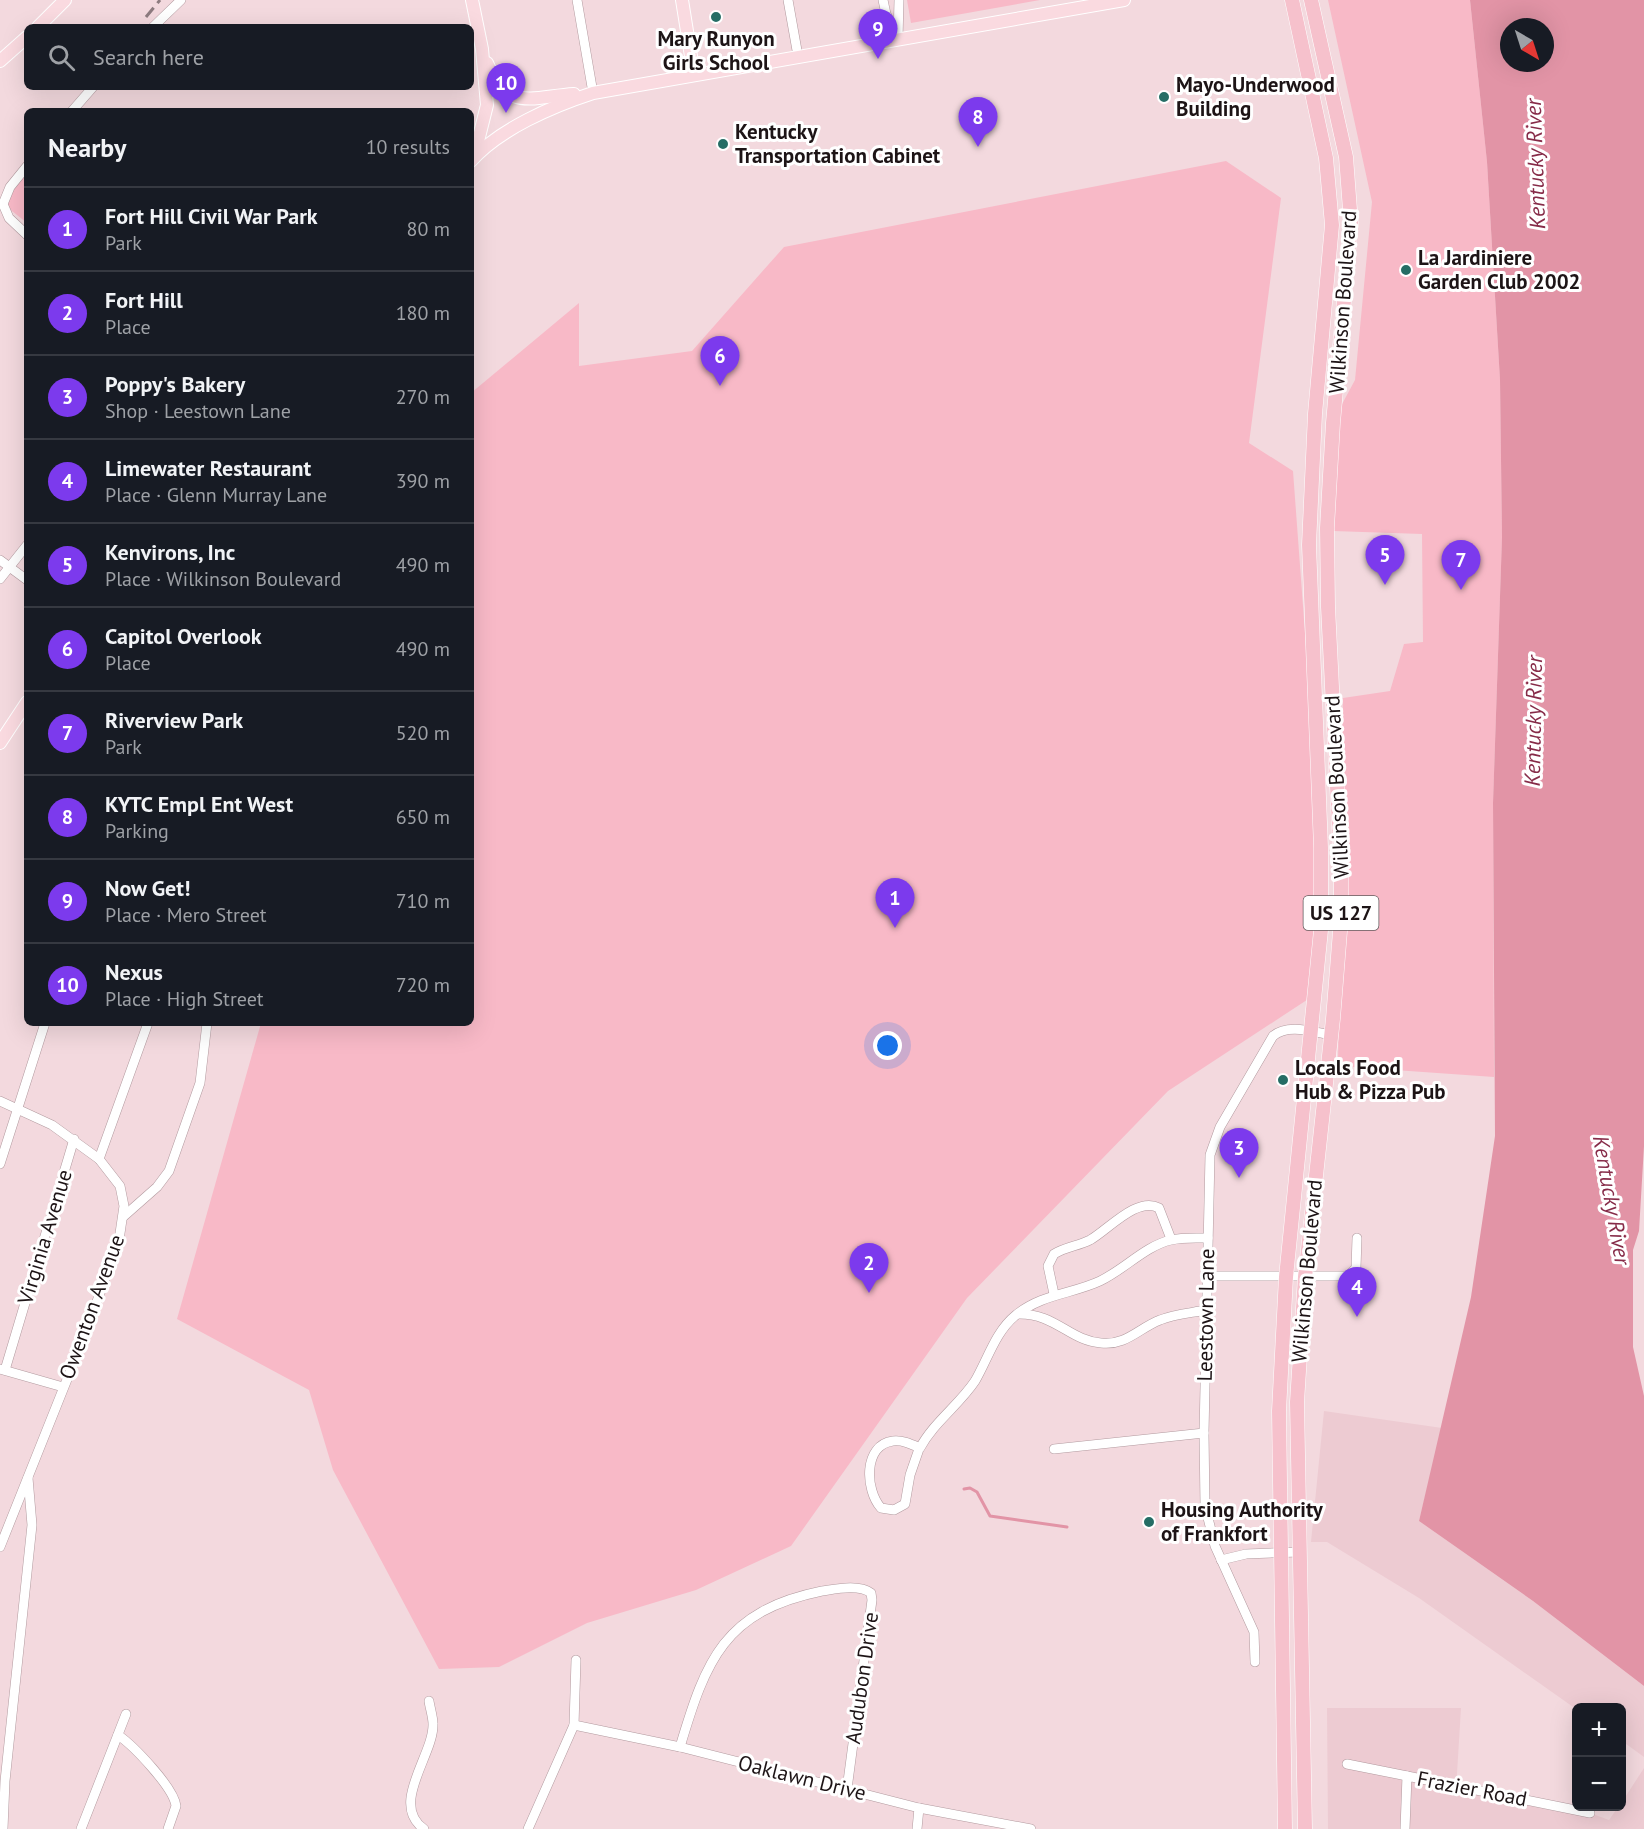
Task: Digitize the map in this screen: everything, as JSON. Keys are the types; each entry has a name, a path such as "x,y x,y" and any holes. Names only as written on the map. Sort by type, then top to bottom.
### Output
{"highway":[{"name":"Wilkinson Boulevard","path":"1286,1829 1279,1411 1286,1277 1321,930 1322,875 1311,627 1309,518 1316,404 1332,225 1326,158 1292,0"},
{"name":"Wilkinson Boulevard","path":"1305,1829 1298,1402 1305,1277 1338,970 1341,885 1328,607 1328,501 1348,264 1351,200 1346,157 1311,0"}],"main road":[{"path":"41,24 65,0"},
{"path":"472,0 482,49 487,105 474,155"},
{"path":"682,0 694,75"},
{"path":"482,49 497,85 513,97 525,99 593,93 1124,0"},
{"path":"0,61 24,40"},
{"path":"474,158 518,126 558,105 593,93"},
{"path":"0,743 24,707"}],"street":[{"path":"156,24 181,0"},
{"path":"577,0 593,93"},
{"path":"788,0 798,56"},
{"path":"883,0 886,14 898,39"},
{"path":"898,39 899,0"},
{"path":"75,108 90,90"},
{"path":"24,170 9,187 3,204 9,218 24,231"},
{"path":"0,579 24,548"},
{"path":"0,560 24,578"},
{"path":"0,1164 44,1026"},
{"name":"Virginia Avenue","path":"99,1159 147,1026"},
{"path":"123,1217 157,1187 169,1171 200,1083 207,1026"},
{"name":"Leestown Lane","path":"1255,1662 1254,1632 1221,1560 1212,1536 1205,1506 1204,1433 1210,1155 1220,1127 1273,1036 1282,1030 1291,1029 1331,1035"},
{"name":"Owenton Avenue","path":"0,1101 18,1108 74,1139 99,1159 120,1186 124,1206 115,1250 0,1547"},
{"name":"Virginia Avenue","path":"2,1369 74,1139"},
{"path":"1054,1294 1048,1266 1054,1254 1092,1239 1137,1209 1148,1205 1159,1208 1172,1239"},
{"path":"920,1448 903,1441 890,1441 877,1449 871,1462 871,1487 878,1505 885,1510 894,1510 907,1501 910,1475 920,1448 972,1386 993,1344 1017,1314 1054,1294 1100,1281 1156,1245 1172,1239 1208,1238"},
{"path":"1207,1276 1305,1277 1352,1274 1356,1264 1357,1238"},
{"path":"1038,1316 1039,1302"},
{"path":"1017,1314 1038,1316 1057,1322 1086,1340 1104,1344 1122,1341 1162,1319 1206,1310"},
{"path":"2,1369 63,1387"},
{"path":"1054,1449 1204,1433"},
{"path":"3,1829 5,1780 32,1525 28,1476"},
{"path":"1221,1560 1246,1554 1299,1552"},
{"name":"Audubon Drive","path":"680,1747 705,1671 722,1646 746,1623 769,1607 792,1597 830,1590 866,1589 871,1593 872,1600 848,1789"},
{"path":"528,1829 574,1725 576,1660"},
{"path":"424,1829 417,1824 410,1807 415,1782 434,1726 429,1701"},
{"path":"81,1829 126,1714"},
{"name":"Oaklawn Drive","path":"574,1725 680,1747 919,1808 1031,1829"},
{"path":"118,1735 130,1743 171,1791 176,1806 168,1829"},
{"path":"1347,1764 1407,1776"},
{"name":"Frazier Road","path":"1405,1829 1407,1776 1590,1813"},
{"path":"917,1829 919,1808"}],"shaded area":[{"path":"907,0 1040,0 911,23"},
{"path":"1328,0 1470,0 1487,162 1500,380 1502,537 1493,803 1494,1077 1338,1066 1343,698 1390,691 1404,644 1423,642 1422,534 1333,531 1341,406 1355,380 1372,202"},
{"path":"1226,161 1281,198 1249,443 1293,471 1322,863 1316,994 1168,1091 967,1298 791,1546 696,1590 587,1623 499,1667 439,1669 333,1470 309,1390 177,1319 260,1026 474,1026 474,390 579,303 579,366 692,351 784,247"},
{"path":"24,176 24,221 7,207 13,190"},
{"path":"1324,1411 1442,1428 1419,1521 1533,1601 1644,1686 1644,1757 1626,1744 1626,1703 1572,1703 1572,1706 1419,1598 1327,1542 1311,1542"},
{"path":"1327,1708 1461,1708 1456,1790 1559,1812 1590,1813 1609,1820 1615,1811 1626,1811 1626,1796 1644,1768 1644,1829 1328,1829"}],"water":[{"name":"Kentucky River","path":"1470,0 1644,0 1644,1146 1639,1231 1633,1250 1633,1347 1644,1396 1644,1686 1533,1601 1419,1521 1471,1297 1495,1136 1493,803 1502,537 1500,380 1487,162"}],"waterway":[{"path":"964,1489 970,1488 977,1492 990,1516 1067,1527"}],"railway":[{"path":"146,17 160,0"}],"place":[{"name":"Mary Runyon Girls School","path":"716,17"},
{"name":"Now Get!","path":"878,59"},
{"name":"Mayo-Underwood Building","path":"1164,97"},
{"name":"Nexus","path":"506,113"},
{"name":"Kentucky Transportation Cabinet","path":"723,144"},
{"name":"KYTC Empl Ent West","path":"978,147"},
{"name":"La Jardiniere Garden Club 2002","path":"1406,270"},
{"name":"Capitol Overlook","path":"720,386"},
{"name":"Kenvirons, Inc","path":"1385,585"},
{"name":"Riverview Park","path":"1461,590"},
{"name":"Fort Hill Civil War Park","path":"895,928"},
{"name":"Locals Food Hub & Pizza Pub","path":"1283,1080"},
{"name":"Poppy's Bakery","path":"1239,1178"},
{"name":"Fort Hill","path":"869,1293"},
{"name":"Limewater Restaurant","path":"1357,1317"},
{"name":"Housing Authority of Frankfort","path":"1149,1522"}]}
